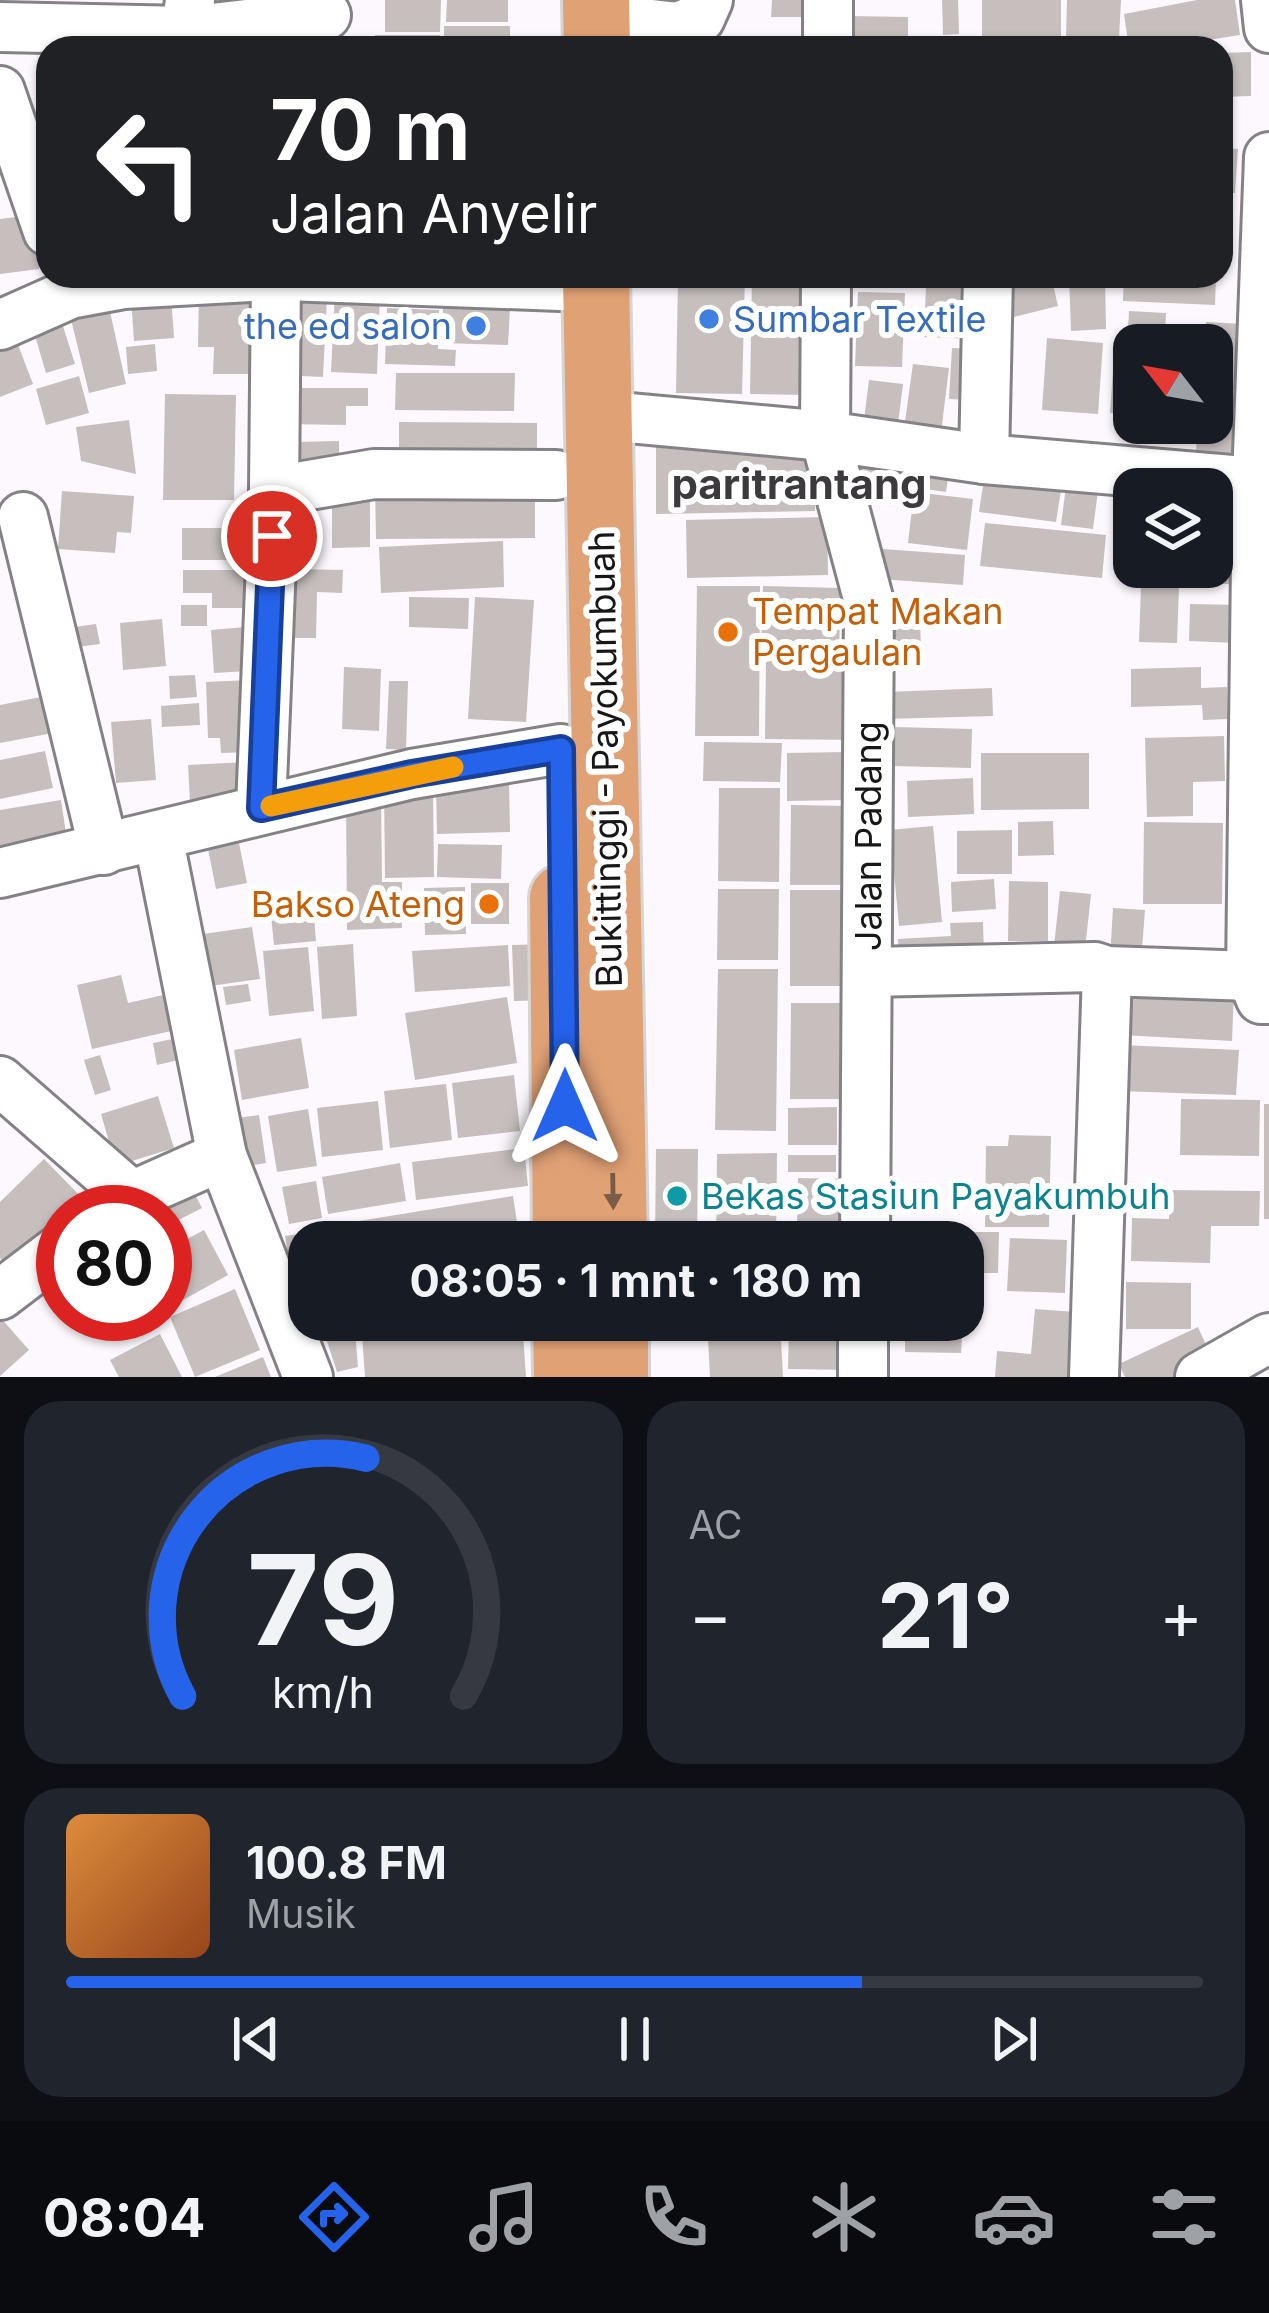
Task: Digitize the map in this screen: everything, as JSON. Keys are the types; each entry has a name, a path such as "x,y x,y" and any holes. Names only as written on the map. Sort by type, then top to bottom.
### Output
{"highway":[{"name":"Bukittinggi - Payokumbuah","path":"571,288 556,475 561,749 586,878 612,1221"},
{"name":"Bukittinggi - Payokumbuah","path":"567,1221 586,878 596,415 574,288"},
{"path":"566,1341 567,1377"},
{"path":"615,1341 616,1377"}],"street":[{"path":"579,23 678,27 700,18 708,0"},
{"path":"828,0 828,36"},
{"path":"1266,0 1269,28"},
{"path":"0,27 188,16 326,16"},
{"path":"0,91 36,196"},
{"path":"868,972 1095,967 1260,987 1269,157"},
{"path":"0,325 61,288"},
{"path":"261,808 274,491 273,288"},
{"name":"Jalan Padang","path":"826,288 825,436 868,602 865,1221"},
{"path":"984,459 988,288"},
{"path":"596,415 825,436 984,459 1263,482"},
{"path":"274,491 374,474 556,475"},
{"path":"22,517 104,850"},
{"path":"0,873 412,774 561,749"},
{"path":"158,836 222,1156 308,1377"},
{"path":"1094,1377 1107,971"},
{"path":"0,1081 102,1185"},
{"path":"161,1185 222,1156"},
{"path":"0,1294 36,1267"},
{"path":"1201,1377 1269,1338"},
{"path":"863,1341 863,1377"}],"building":[{"path":"385,0 441,0 440,32 385,32"},
{"path":"447,0 508,0 508,22 446,22"},
{"path":"772,0 801,0 801,17 771,17"},
{"path":"942,0 958,0 959,34 943,35"},
{"path":"982,0 1061,0 1061,36 982,36"},
{"path":"1067,0 1121,0 1119,36 1066,36"},
{"path":"1197,0 1235,0 1240,35 1127,36 1124,14"},
{"path":"848,16 908,17 908,36 847,36"},
{"path":"444,26 510,26 510,36 444,36"},
{"path":"1251,52 1251,96 1233,97 1233,53"},
{"path":"1233,149 1238,149 1233,193"},
{"path":"32,215 36,269 0,274 0,219"},
{"path":"199,288 250,288 249,374 213,374 214,347 198,347"},
{"path":"678,288 745,288 742,394 676,393"},
{"path":"752,288 810,288 808,395 750,394"},
{"path":"926,288 978,288 977,339 924,337"},
{"path":"995,288 1054,288 1058,306 1002,320"},
{"path":"1069,288 1105,288 1106,329 1071,331"},
{"path":"1124,288 1216,288 1215,305 1123,301"},
{"path":"335,292 380,294 377,374 331,372"},
{"path":"858,292 905,293 902,367 855,366"},
{"path":"171,295 174,338 134,341 131,297"},
{"path":"282,295 327,297 323,377 278,375"},
{"path":"107,298 126,384 89,393 68,307"},
{"path":"443,306 510,308 508,345 442,343"},
{"path":"387,308 439,310 438,349 456,350 455,366 385,364"},
{"path":"1129,311 1166,313 1165,324 1128,324"},
{"path":"61,320 75,364 46,373 33,329"},
{"path":"1206,322 1244,324 1239,390 1233,390 1233,324"},
{"path":"15,337 33,384 0,397 0,343"},
{"path":"1047,338 1103,343 1098,414 1042,410"},
{"path":"155,344 157,371 128,374 126,347"},
{"path":"952,348 977,349 975,400 949,399"},
{"path":"913,364 949,368 941,433 904,429"},
{"path":"396,373 515,373 514,411 395,410"},
{"path":"79,376 89,413 46,425 36,389"},
{"path":"869,380 903,384 897,432 863,428"},
{"path":"287,388 368,388 368,406 346,406 346,425 286,424"},
{"path":"165,394 236,395 234,500 163,500"},
{"path":"1233,404 1239,404 1238,460 1196,459 1196,444 1233,444"},
{"path":"129,420 136,474 81,461 76,427"},
{"path":"399,422 537,423 537,461 399,460"},
{"path":"814,439 815,511 656,514 656,441"},
{"path":"339,441 339,467 297,467 297,442"},
{"path":"856,454 885,458 879,504 849,500"},
{"path":"888,454 950,463 946,492 911,487 910,494 883,490"},
{"path":"985,473 1062,484 1056,522 979,512"},
{"path":"1067,479 1099,483 1093,529 1061,525"},
{"path":"535,481 535,538 376,539 375,482"},
{"path":"62,491 134,496 131,533 117,532 115,553 58,549"},
{"path":"914,492 973,499 967,550 908,543"},
{"path":"370,494 370,547 332,548 332,495"},
{"path":"1233,498 1237,498 1235,584"},
{"path":"827,517 828,575 687,578 686,520"},
{"path":"985,523 1106,535 1102,578 980,566"},
{"path":"182,528 240,528 240,560 182,560"},
{"path":"503,541 504,587 381,593 379,547"},
{"path":"883,549 965,555 963,585 880,579"},
{"path":"293,569 343,570 342,593 317,592 316,638 291,638"},
{"path":"183,570 244,570 244,608 212,608 212,593 183,593"},
{"path":"697,586 760,586 759,736 695,736"},
{"path":"763,586 841,588 839,651 761,649"},
{"path":"1141,588 1179,588 1177,643 1139,642"},
{"path":"409,597 469,598 468,629 409,627"},
{"path":"475,597 534,600 526,722 468,719"},
{"path":"1190,604 1239,605 1237,643 1189,641"},
{"path":"181,605 207,605 207,626 181,626"},
{"path":"162,619 166,666 123,670 120,623"},
{"path":"889,619 920,619 921,651 890,652"},
{"path":"96,624 100,644 77,647 74,627"},
{"path":"245,627 248,671 214,673 211,630"},
{"path":"766,659 857,659 856,740 765,739"},
{"path":"344,667 381,669 379,731 342,729"},
{"path":"1201,667 1201,688 1227,687 1228,719 1203,720 1202,705 1131,707 1131,669"},
{"path":"195,675 197,697 170,699 169,676"},
{"path":"250,680 253,752 221,753 220,738 208,738 206,682"},
{"path":"389,681 408,681 406,750 386,749"},
{"path":"992,688 993,716 885,719 885,692"},
{"path":"46,696 53,733 0,743 0,705"},
{"path":"199,703 200,725 162,727 161,706"},
{"path":"151,719 156,780 116,783 111,722"},
{"path":"894,727 972,729 971,768 893,766"},
{"path":"1224,736 1225,781 1193,782 1193,816 1147,817 1145,738"},
{"path":"704,742 782,743 780,782 703,781"},
{"path":"45,751 53,788 0,799 0,760"},
{"path":"845,752 845,800 787,801 787,753"},
{"path":"981,753 1089,753 1089,809 981,810"},
{"path":"247,762 249,798 190,801 188,765"},
{"path":"973,778 974,814 908,817 907,781"},
{"path":"509,782 510,832 437,834 436,784"},
{"path":"719,788 780,788 779,882 718,881"},
{"path":"433,789 434,877 385,878 384,790"},
{"path":"381,794 382,882 402,882 402,928 347,930 346,795"},
{"path":"61,800 67,840 0,850 0,810"},
{"path":"791,805 849,806 848,885 790,885"},
{"path":"1053,821 1054,855 1018,856 1018,822"},
{"path":"1144,822 1223,823 1222,904 1143,904"},
{"path":"933,826 942,922 899,926 890,830"},
{"path":"1012,830 1012,874 957,874 957,831"},
{"path":"238,838 247,883 216,889 207,844"},
{"path":"438,844 502,845 501,879 437,877"},
{"path":"994,879 996,909 952,912 951,882"},
{"path":"1009,881 1048,882 1048,941 1008,941"},
{"path":"471,883 509,883 509,924 471,924"},
{"path":"465,887 466,934 425,935 424,888"},
{"path":"718,889 779,889 778,960 717,960"},
{"path":"790,890 849,890 848,986 790,986"},
{"path":"312,891 316,941 274,945 269,896"},
{"path":"1060,891 1091,894 1085,949 1054,946"},
{"path":"1113,908 1145,910 1141,962 1110,959"},
{"path":"983,922 984,958 899,961 898,939 951,936 950,923"},
{"path":"252,927 260,979 210,986 203,934"},
{"path":"353,944 357,1016 322,1019 317,947"},
{"path":"547,944 549,1000 514,1001 512,945"},
{"path":"508,945 510,986 415,992 412,951"},
{"path":"308,947 314,1011 269,1016 263,951"},
{"path":"718,969 778,969 776,1131 715,1130"},
{"path":"121,975 128,1003 172,993 180,1029 92,1049 77,985"},
{"path":"248,984 251,1001 226,1005 223,987"},
{"path":"1124,987 1234,992 1232,1041 1121,1035"},
{"path":"507,997 517,1063 415,1080 405,1013"},
{"path":"791,1003 849,1003 848,1099 790,1099"},
{"path":"182,1037 187,1058 157,1065 153,1043"},
{"path":"301,1038 309,1088 242,1100 234,1050"},
{"path":"1120,1045 1239,1050 1236,1095 1118,1091"},
{"path":"100,1055 111,1090 95,1095 84,1060"},
{"path":"514,1075 520,1131 458,1138 452,1083"},
{"path":"446,1084 452,1140 390,1148 384,1091"},
{"path":"158,1096 174,1148 116,1166 101,1114"},
{"path":"1181,1099 1260,1100 1259,1156 1180,1155"},
{"path":"378,1101 383,1150 322,1157 317,1108"},
{"path":"1264,1104 1269,1104 1269,1219 1264,1219"},
{"path":"837,1107 837,1145 788,1145 788,1108"},
{"path":"308,1109 317,1166 277,1172 268,1116"},
{"path":"259,1115 266,1163 235,1168 228,1119"},
{"path":"1009,1135 1051,1136 1049,1227 985,1227 986,1146 1008,1146"},
{"path":"524,1148 528,1186 416,1200 412,1162"},
{"name":"Bekas Stasiun Payakumbuh","path":"656,1149 698,1149 697,1221 655,1221"},
{"path":"777,1153 776,1221 716,1221 717,1154"},
{"path":"788,1155 836,1155 836,1172 788,1172"},
{"path":"44,1159 69,1185 36,1185 36,1259 18,1277 0,1258 0,1202"},
{"path":"400,1163 406,1201 328,1214 322,1177"},
{"path":"798,1178 854,1179 852,1221 797,1221"},
{"path":"316,1181 322,1218 288,1221 282,1187"},
{"path":"192,1189 202,1208 192,1213"},
{"path":"1170,1190 1260,1191 1259,1226 1211,1226 1210,1263 1131,1261 1132,1218 1169,1219"},
{"path":"513,1196 517,1221 359,1221"},
{"path":"204,1230 228,1275 192,1295 192,1236"},
{"path":"984,1232 999,1232 998,1273 984,1273"},
{"path":"1010,1238 1067,1240 1065,1293 1007,1291"},
{"path":"1126,1282 1191,1283 1191,1329 1126,1329"},
{"path":"235,1289 260,1350 195,1377 180,1341 192,1341 192,1308"},
{"path":"1035,1309 1076,1312 1071,1377 995,1377 997,1351 1031,1354"},
{"path":"0,1317 29,1350 0,1376"},
{"path":"1198,1327 1214,1363 1182,1377 1125,1377 1119,1364"},
{"path":"147,1341 164,1341 182,1377 119,1377 110,1360"},
{"path":"327,1341 356,1341 358,1367 337,1372"},
{"path":"362,1341 523,1341 526,1377 365,1377"},
{"path":"708,1341 781,1341 783,1377 710,1377"},
{"path":"789,1341 853,1341 852,1370 788,1369"},
{"path":"905,1341 962,1341 961,1353 905,1352"},
{"path":"263,1357 271,1377 215,1377"}],"slow traffic":[{"path":"271,806 453,767"}],"place":[{"name":"Sumbar Textile","path":"709,319"},
{"name":"the ed salon","path":"476,326"},
{"name":"Tempat Makan Pergaulan","path":"728,632"},
{"name":"Bakso Ateng","path":"489,904"},
{"name":"Bekas Stasiun Payakumbuh","path":"677,1196"}],"district":[{"name":"paritrantang","path":"799,484"}],"route":[{"path":"272,536 261,808 412,774 561,749 565,1106"}]}
